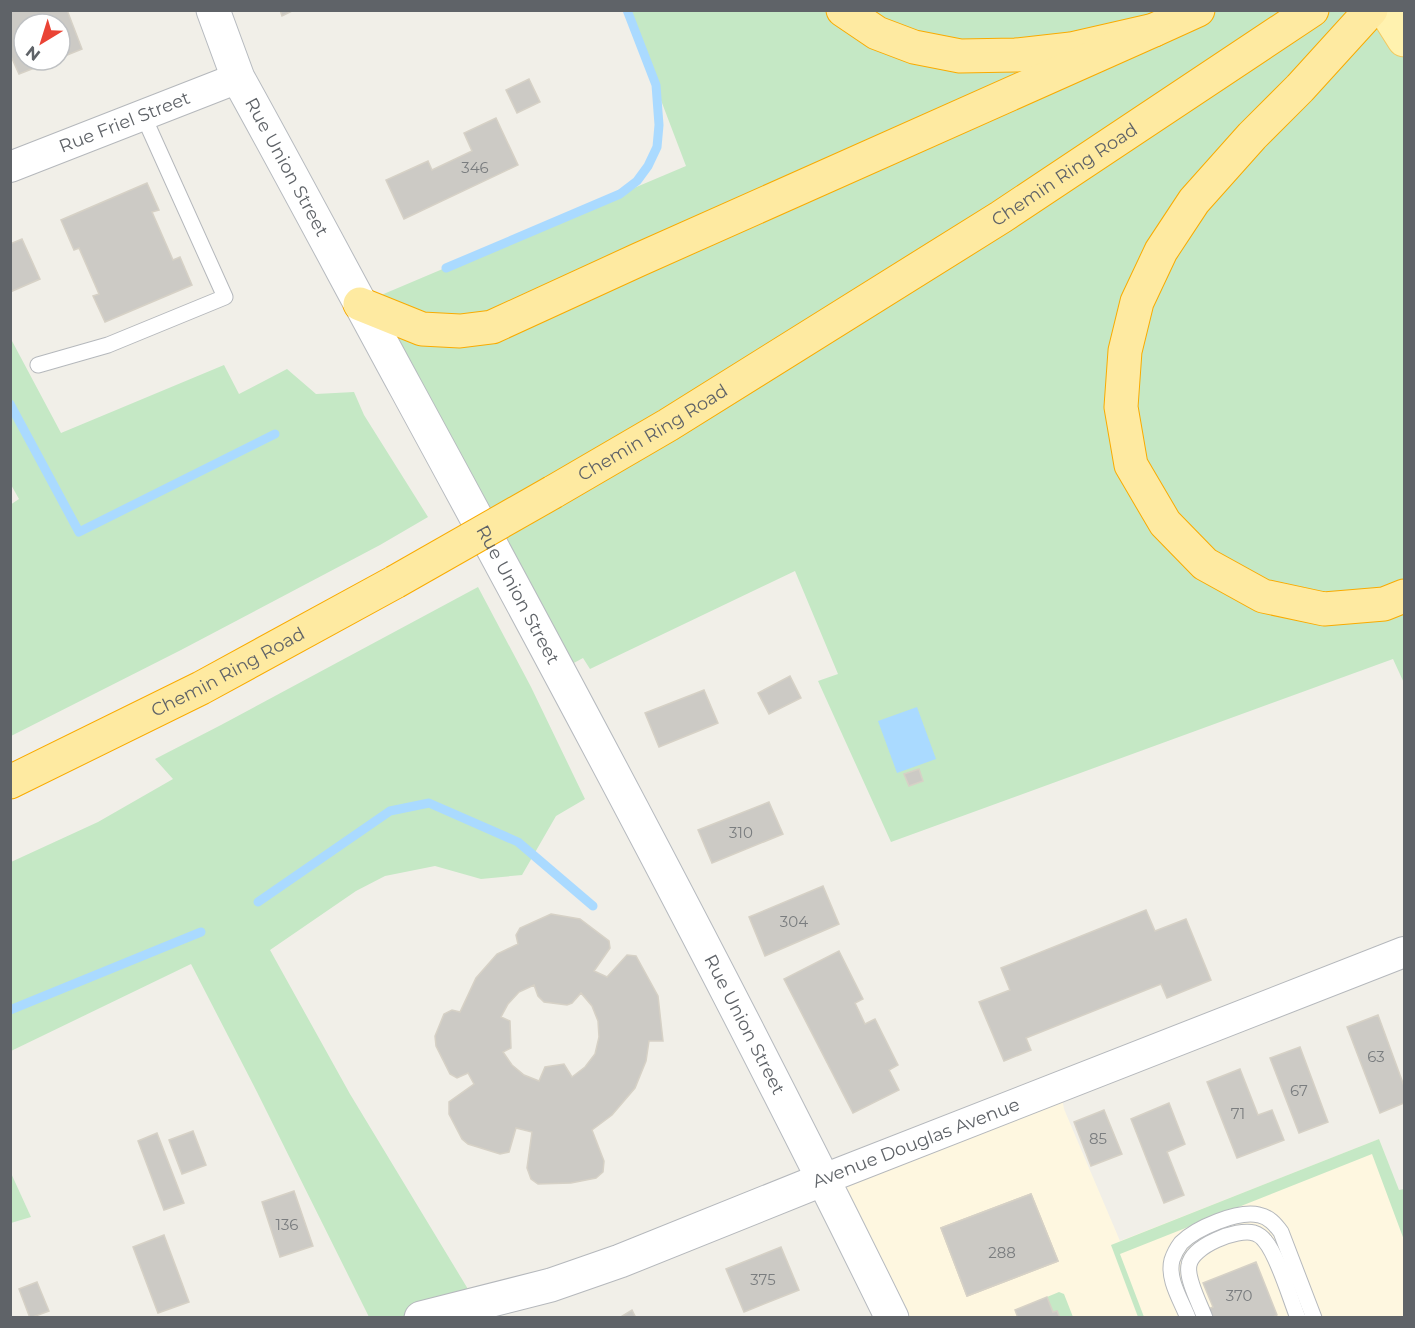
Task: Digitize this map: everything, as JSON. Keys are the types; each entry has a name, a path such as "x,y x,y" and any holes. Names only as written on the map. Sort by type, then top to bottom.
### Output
{"highway":[{"path":"843,10 877,33 914,47 960,56 1016,55 1071,50 1154,30"},
{"path":"360,304 422,329 460,331 492,327 1198,10"},
{"name":"Chemin Ring Road","path":"22,777 201,688 395,582 668,425 1001,217 1312,10"},
{"path":"1371,10 1194,201 1161,251 1137,302 1125,351 1122,407 1131,465 1165,523 1205,564 1263,596 1324,609 1384,604 1404,596"}],"main road":[{"name":"Rue Union Street","path":"213,10 238,78 571,692 688,914 892,1317"},
{"path":"1385,10 1404,40"},
{"name":"Avenue Douglas Avenue","path":"422,1317 551,1285 620,1261 824,1179"}],"street":[{"name":"Rue Friel Street","path":"10,167 238,78"},
{"name":"Avenue Douglas Avenue","path":"824,1179 1404,952"}],"lane":[{"path":"38,365 108,345 225,297 143,115"},
{"path":"1188,1317 1171,1278 1172,1260 1179,1245 1195,1232 1231,1217 1245,1214 1260,1215 1266,1218 1273,1222 1281,1232 1314,1317"},
{"path":"1205,1317 1189,1277 1189,1265 1194,1254 1204,1246 1245,1232 1256,1233 1273,1252 1298,1317"}],"shaded area":[{"path":"1060,1087 1064,1109 1120,1241 1379,1139 1404,1205 1404,1317 892,1317 824,1179"}],"green space":[{"path":"627,11 1404,11 1404,683 1393,659 891,842 818,681 838,674 795,571 590,669 583,658 559,671 360,304 686,166"},
{"path":"12,341 61,433 224,365 239,394 287,369 316,394 354,392 364,415 428,517 380,545 181,650 11,736 10,505 19,499 10,483 10,342"},
{"path":"478,587 531,687 585,799 556,816 522,875 481,879 435,866 385,876 356,891 270,950 350,1094 477,1304 421,1317 369,1317 191,964 11,1051 11,862 98,822 173,779 155,759"},
{"path":"1379,1139 1399,1190 1404,1189 1404,1240 1372,1154 1120,1254 1144,1317 1138,1317 1111,1245"},
{"path":"10,1171 31,1217 11,1223 10,1223"},
{"path":"1059,1292 1064,1294 1073,1317 1060,1317 1057,1311 1053,1312 1047,1297"}],"water":[{"path":"917,707 936,759 897,773 878,721"}],"building":[{"path":"10,10 67,10 68,12 12,12 12,58 10,54"},
{"path":"280,10 294,10 282,16"},
{"path":"72,23 82,49 72,53"},
{"path":"529,79 540,102 517,113 506,90"},
{"path":"496,118 518,165 404,219 386,180 428,161 432,170 472,151 464,133"},
{"path":"147,183 159,210 152,212 173,260 180,257 192,285 105,322 93,296 99,294 79,248 74,250 61,220"},
{"path":"22,239 40,279 10,292 10,244"},
{"path":"790,676 801,698 769,714 758,693"},
{"path":"704,690 718,723 659,747 645,713"},
{"path":"919,769 923,781 909,786 904,774"},
{"path":"769,802 783,834 712,863 698,830"},
{"path":"823,886 839,924 765,956 749,917"},
{"path":"1146,910 1155,931 1186,919 1211,980 1167,998 1161,984 1026,1038 1031,1050 1004,1061 979,1002 1010,990 1001,968"},
{"path":"551,914 580,919 609,941 610,948 594,971 607,977 627,955 636,956 658,996 663,1041 649,1041 646,1061 635,1088 612,1115 592,1130 604,1161 603,1172 596,1178 571,1183 538,1184 531,1179 527,1168 532,1132 516,1128 509,1152 500,1154 468,1144 462,1139 449,1114 449,1102 474,1084 468,1073 457,1078 450,1074 436,1046 435,1036 444,1014 452,1010 460,1012 476,978 497,954 518,944 516,935 520,928","holes":["534,985 538,996 544,1002 567,1005 581,993 592,1006 598,1021 599,1037 595,1054 585,1067 572,1077 564,1064 545,1067 539,1081 524,1075 512,1065 503,1052 511,1048 510,1021 501,1017 508,1004 519,992"]},
{"path":"839,951 863,999 855,1003 865,1024 875,1019 898,1065 889,1070 899,1090 853,1113 784,979"},
{"path":"1378,1015 1404,1086 1404,1103 1380,1113 1347,1027"},
{"path":"1300,1047 1328,1122 1299,1133 1270,1058"},
{"path":"1240,1069 1258,1115 1272,1110 1284,1140 1237,1158 1207,1082"},
{"path":"1169,1103 1185,1144 1167,1152 1184,1195 1164,1203 1131,1119"},
{"path":"1104,1110 1122,1154 1091,1166 1074,1122"},
{"path":"193,1131 206,1165 182,1174 169,1140"},
{"path":"157,1133 184,1203 164,1210 138,1141"},
{"path":"294,1191 313,1246 280,1257 262,1202"},
{"path":"1031,1194 1058,1261 967,1296 941,1228"},
{"path":"1031,1194 1058,1261 967,1296 941,1228"},
{"path":"164,1235 189,1302 158,1313 133,1247"},
{"path":"781,1247 799,1290 744,1312 726,1269"},
{"path":"1256,1262 1277,1315 1271,1318 1211,1318 1208,1309 1213,1307 1203,1283"},
{"path":"37,1282 49,1311 30,1318 19,1289"},
{"path":"1047,1297 1053,1312 1057,1311 1060,1318 1018,1318 1015,1310"},
{"path":"632,1310 636,1318 619,1318"}],"waterway":[{"path":"446,268 620,194 637,181 648,166 657,147 659,125 656,85 627,10"},
{"path":"10,404 79,532 275,434"},
{"path":"258,902 390,811 429,803 518,842 593,906"},
{"path":"10,1010 201,932"}]}
